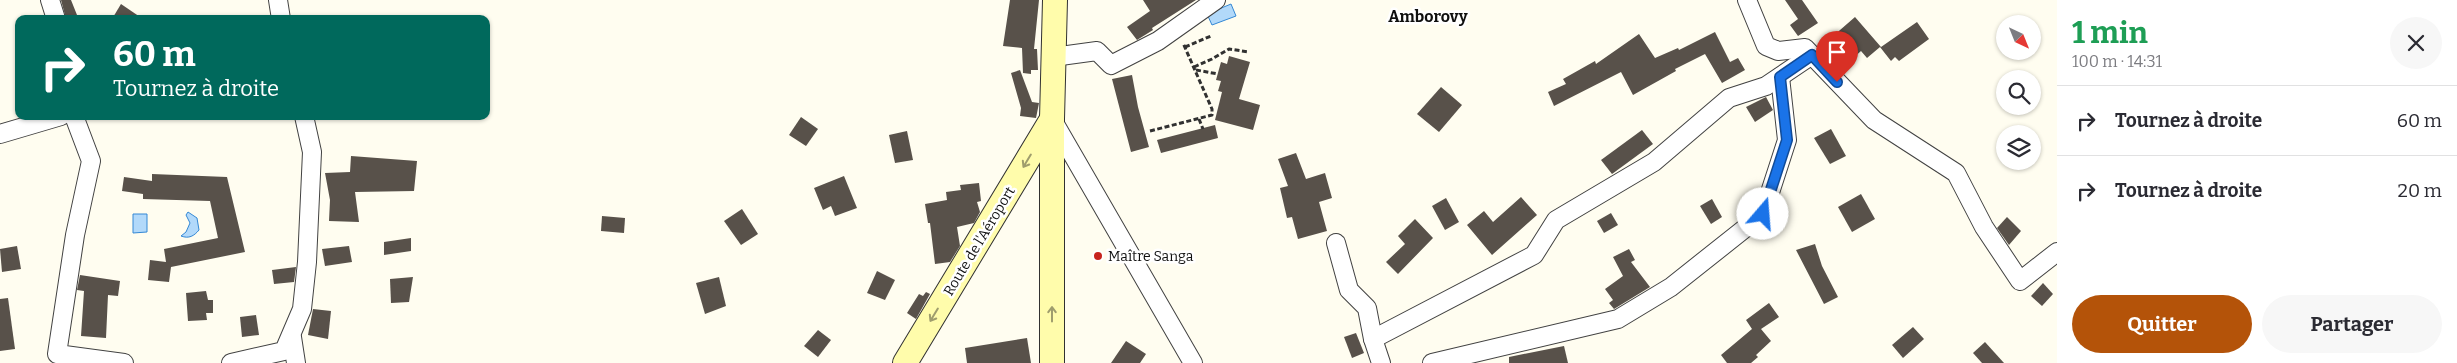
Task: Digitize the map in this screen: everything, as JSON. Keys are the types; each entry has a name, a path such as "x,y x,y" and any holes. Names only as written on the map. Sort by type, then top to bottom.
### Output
{"main road":[{"path":"1052,363 1052,119 1055,0"},
{"name":"Route de l'Aéroport","path":"905,363 1052,119"}],"street":[{"path":"50,0 55,15"},
{"path":"278,0 281,15"},
{"path":"1053,57 1097,51 1111,64 1133,55 1177,29 1216,0"},
{"path":"1747,0 1766,46 1778,51 1805,48 1874,120 1956,173 1984,227 2020,281 2057,252"},
{"path":"1372,339 1534,255 1556,220 1654,162 1730,98 1766,86 1812,55"},
{"path":"1432,363 1618,318 1671,287 1763,214 1787,140 1780,77"},
{"path":"1052,119 1192,363"},
{"path":"0,134 47,120"},
{"path":"76,120 91,161 75,235 57,354 124,363"},
{"path":"231,363 284,352 292,337 302,309 310,209 312,152 305,120"},
{"path":"1336,243 1349,290 1367,308 1372,339 1381,363"},
{"path":"292,337 296,363"}],"path":[{"path":"1150,131 1212,115 1211,107 1177,29"},
{"path":"1185,47 1211,36"},
{"path":"1195,68 1229,49 1249,52"},
{"path":"1195,68 1218,74"},
{"path":"1211,107 1218,106"},
{"path":"1199,118 1203,129"}],"water":[{"path":"1231,4 1236,16 1212,25 1207,14"},
{"path":"188,212 197,218 199,230 193,235 186,237 181,236 186,232 190,223 186,215"},
{"path":"133,214 147,214 147,232 133,233"}],"building":[{"path":"61,0 71,0 77,15 65,15"},
{"path":"1010,0 1039,0 1034,49 1037,49 1038,70 1031,70 1031,74 1023,73 1022,48 1003,46"},
{"path":"1143,0 1196,0 1152,28 1153,30 1137,40 1127,27 1150,11"},
{"path":"1785,0 1802,0 1818,23 1798,36 1790,25 1798,19"},
{"path":"121,4 137,15 114,15"},
{"path":"1855,17 1881,47 1917,22 1929,39 1899,61 1895,57 1891,61 1880,47 1867,58 1861,51 1851,60 1832,37"},
{"path":"1715,32 1730,62 1738,58 1745,70 1722,83 1705,54 1675,69 1676,71 1633,95 1621,72 1554,106 1548,92 1566,84 1563,79 1595,61 1596,64 1639,34 1655,58 1678,48 1679,50"},
{"path":"1229,56 1250,62 1239,99 1260,105 1253,130 1215,120 1222,92 1218,91 1221,81 1216,80 1221,62 1227,64"},
{"path":"1020,70 1032,102 1039,103 1036,118 1020,116 1021,108 1011,73"},
{"path":"1132,75 1138,107 1149,147 1131,152 1112,79"},
{"path":"1441,87 1462,105 1439,132 1417,114"},
{"path":"1766,97 1773,110 1755,122 1746,107"},
{"path":"801,117 818,129 806,146 789,135"},
{"path":"1215,125 1218,138 1161,153 1157,140"},
{"path":"1831,129 1846,156 1830,164 1814,138"},
{"path":"1642,130 1653,144 1612,174 1601,160"},
{"path":"907,131 913,160 895,163 889,135"},
{"path":"1296,153 1306,179 1325,173 1332,198 1319,202 1327,231 1298,239 1292,217 1287,218 1280,188 1288,186 1278,159"},
{"path":"351,156 417,161 414,191 355,192 359,222 329,221 330,200 325,173 350,172"},
{"path":"152,174 227,177 245,252 171,267 169,282 148,280 150,260 166,262 164,249 218,238 210,201 143,199 143,194 122,191 124,177 152,181"},
{"path":"844,176 857,208 835,216 831,206 823,210 814,188"},
{"path":"979,183 981,201 977,202 980,212 974,223 957,227 960,246 950,262 935,264 930,223 928,223 925,204 947,200 946,192 961,190 960,185"},
{"path":"1861,194 1875,219 1852,232 1838,207"},
{"path":"1521,197 1537,215 1492,255 1467,225 1484,211 1493,222"},
{"path":"1446,198 1459,222 1445,230 1432,206"},
{"path":"1712,199 1722,217 1711,224 1700,206"},
{"path":"742,209 758,234 741,245 724,221"},
{"path":"1611,213 1618,225 1604,233 1597,221"},
{"path":"602,216 625,218 624,233 601,231"},
{"path":"2007,217 2021,231 2009,245 1997,228"},
{"path":"1415,219 1433,238 1398,274 1386,262 1405,244 1398,236"},
{"path":"411,238 411,251 384,255 384,242"},
{"path":"1815,244 1822,266 1838,297 1824,304 1796,250"},
{"path":"17,246 21,269 2,272 0,249"},
{"path":"349,246 352,262 325,266 322,249"},
{"path":"1629,249 1635,260 1631,262 1650,287 1614,309 1609,303 1613,300 1605,289 1623,276 1613,257"},
{"path":"296,267 294,282 274,284 272,270"},
{"path":"877,271 895,280 885,300 867,293"},
{"path":"80,275 120,281 118,296 108,295 106,338 81,336 84,291 77,290"},
{"path":"413,277 409,302 391,303 390,279"},
{"path":"719,277 726,306 705,314 696,283"},
{"path":"2043,283 2053,294 2042,306 2031,296"},
{"path":"206,291 208,300 213,300 213,313 206,313 207,320 188,321 186,293"},
{"path":"926,292 930,294 916,319 907,313 919,294 923,296"},
{"path":"8,298 15,349 0,351 0,299"},
{"path":"1769,303 1779,317 1761,329 1771,341 1756,355 1758,357 1751,363 1727,363 1721,355 1752,329 1746,320"},
{"path":"313,309 331,311 328,339 308,335"},
{"path":"256,315 259,335 242,337 240,317"},
{"path":"1913,327 1924,339 1903,358 1892,345"},
{"path":"818,330 831,340 818,357 804,346"},
{"path":"1356,333 1364,353 1352,358 1344,337"},
{"path":"1027,338 1031,363 967,363 965,348"},
{"path":"1126,341 1146,354 1140,363 1111,363"},
{"path":"1985,342 2004,363 1982,363 1973,353"},
{"path":"1564,346 1568,363 1509,363 1509,357"}],"place":[{"name":"Maître Sanga","path":"1098,256"}],"district":[{"name":"Amborovy","path":"1428,16"}],"route":[{"path":"1763,214 1787,140 1780,77 1812,55 1837,82"}]}
